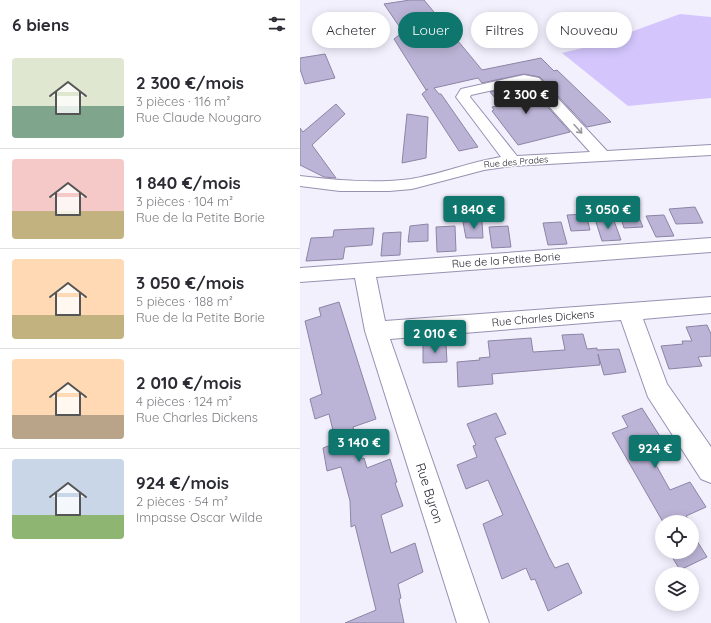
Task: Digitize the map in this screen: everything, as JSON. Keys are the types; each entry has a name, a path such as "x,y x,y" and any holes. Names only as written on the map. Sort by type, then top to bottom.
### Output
{"street":[{"path":"512,161 463,97 466,92 524,79 534,81 603,156"},
{"name":"Rue des Prades","path":"300,181 340,186 388,186 418,182 482,165 512,161 711,150"},
{"name":"Rue de la Petite Borie","path":"300,275 711,245"},
{"name":"Rue Byron","path":"364,271 376,331 473,623"},
{"name":"Rue Charles Dickens","path":"376,331 711,305"},
{"path":"629,311 657,390 711,470"}],"shaded area":[{"path":"680,14 711,17 711,98 628,106 562,53 583,48 632,48 632,32"}],"building":[{"path":"410,0 424,0 434,12 398,12 398,25 384,4"},
{"path":"398,36 398,45 394,39"},
{"path":"463,47 482,70 541,58 554,71 557,70 611,122 587,127 540,77 524,74 482,83 478,78 434,88 439,94 441,94 478,147 459,151 422,94 428,89 426,90 400,48"},
{"path":"325,54 335,78 305,84 300,69 300,58"},
{"path":"528,85 570,132 518,145 492,111 494,110 492,107 501,105 490,92"},
{"path":"336,104 345,114 312,145 336,178 324,177 300,165 300,128 303,132"},
{"path":"407,114 428,117 426,158 402,163"},
{"path":"695,207 703,223 676,224 669,209"},
{"path":"636,211 643,227 624,228 619,212"},
{"path":"586,214 590,230 571,231 567,215"},
{"path":"664,215 674,236 656,237 646,216"},
{"path":"613,218 621,240 602,241 595,219"},
{"path":"482,221 483,238 466,238 463,222"},
{"path":"561,222 567,244 548,245 543,223"},
{"path":"428,224 428,241 408,242 410,226"},
{"path":"455,226 456,251 437,252 436,227"},
{"path":"508,226 511,247 492,248 489,227"},
{"path":"374,228 372,245 345,247 343,259 306,261 311,238 333,237 334,230"},
{"path":"401,232 400,255 381,256 383,233"},
{"path":"339,302 376,419 353,427 362,459 364,458 367,468 390,459 397,482 395,483 403,506 381,515 391,553 415,543 423,572 398,584 401,598 399,599 404,623 345,623 376,610 355,525 351,527 350,501 341,467 327,471 323,448 336,443 329,414 315,419 310,399 322,394 305,321 321,316 319,308"},
{"path":"707,325 711,334 711,356 698,357 702,366 669,369 661,346 683,344 682,341 692,341 686,327"},
{"path":"583,334 587,349 619,349 626,372 604,375 598,354 600,365 492,374 493,384 458,387 457,362 480,360 479,358 490,357 488,341 531,338 533,352 565,350 562,335"},
{"path":"446,344 447,362 423,363 423,345"},
{"path":"642,408 668,449 651,456 670,490 690,482 706,507 688,515 659,515 612,433 628,427 622,416"},
{"path":"496,413 506,434 495,438 549,557 555,568 568,563 582,593 548,611 535,579 531,580 526,568 502,579 483,524 503,515 488,480 466,489 457,465 477,457 473,446 476,445 467,424"},
{"path":"699,544 707,557 686,567 678,567 673,559 699,559"}]}
